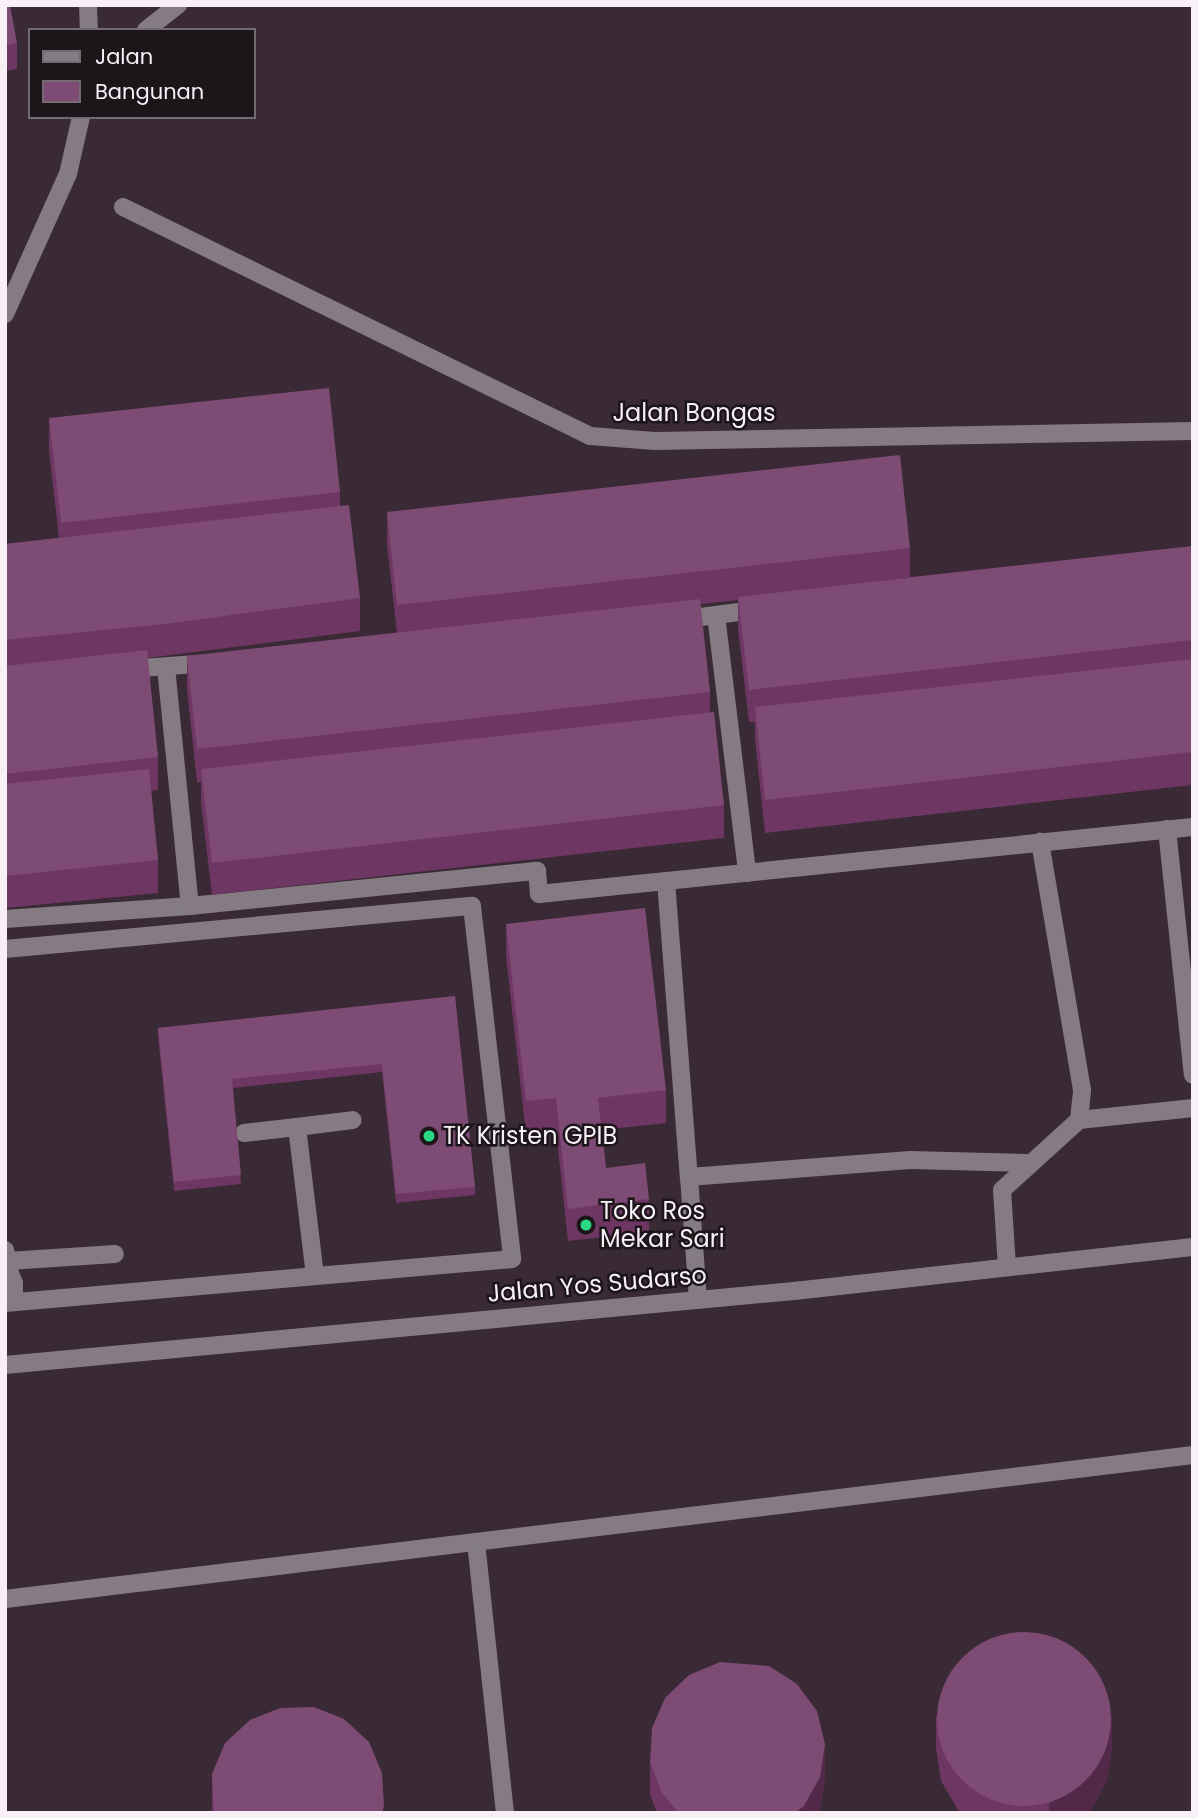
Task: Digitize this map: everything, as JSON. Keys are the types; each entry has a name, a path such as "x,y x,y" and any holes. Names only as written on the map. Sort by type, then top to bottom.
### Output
{"street":[{"path":"88,5 89,28"},
{"path":"149,28 178,5"},
{"path":"5,314 68,174 81,119"},
{"name":"Jalan Bongas","path":"123,207 590,436 655,441 1193,431"},
{"path":"663,622 783,606"},
{"path":"716,615 747,873"},
{"path":"102,671 230,661"},
{"path":"166,667 191,906"},
{"path":"5,919 191,906 537,871 539,894 1193,827"},
{"path":"1167,830 1193,1074"},
{"path":"1040,842 1078,1050 1083,1090 1079,1120"},
{"path":"666,881 698,1300"},
{"path":"5,949 472,906 512,1259 10,1303 6,1257 115,1254"},
{"path":"1007,1267 1002,1190 1026,1163 1079,1120 1193,1108"},
{"path":"244,1133 353,1120"},
{"path":"297,1127 315,1276"},
{"path":"688,1177 911,1160 1026,1163"},
{"name":"Jalan Yos Sudarso","path":"5,1364 698,1300 1193,1247"},
{"path":"5,1599 1193,1455"},
{"path":"475,1542 505,1813"}],"building":[{"path":"5,5 10,5 17,43 5,45"},
{"path":"329,388 340,492 61,523 49,418"},
{"path":"900,455 910,548 397,605 387,512"},
{"path":"349,505 360,598 164,624 5,640 5,544"},
{"path":"1193,546 1193,640 749,690 738,597"},
{"path":"700,599 710,692 197,749 187,656"},
{"path":"147,650 158,757 5,774 5,666"},
{"path":"1193,659 1193,752 765,800 755,707"},
{"path":"714,712 724,805 212,863 201,769"},
{"path":"149,769 158,860 5,876 5,784"},
{"path":"645,908 666,1090 598,1098 606,1168 645,1163 649,1199 568,1209 556,1098 526,1101 506,924"},
{"name":"TK Kristen GPIB","path":"455,996 475,1187 396,1194 382,1064 232,1079 241,1175 174,1182 158,1028"},
{"path":"1024,1632 1057,1639 1085,1658 1104,1686 1111,1719 1104,1752 1085,1780 1057,1799 1024,1806 991,1799 963,1780 944,1752 937,1719 944,1686 963,1658 991,1639"},
{"path":"720,1662 769,1666 797,1684 817,1711 825,1744 820,1777 804,1806 795,1813 679,1813 662,1793 650,1762 652,1728 665,1698 689,1675"},
{"path":"314,1707 344,1719 369,1742 382,1773 382,1813 214,1813 212,1774 225,1743 250,1720 280,1708"}],"place":[{"name":"TK Kristen GPIB","path":"429,1136"},
{"name":"Toko Ros Mekar Sari","path":"586,1225"}]}
